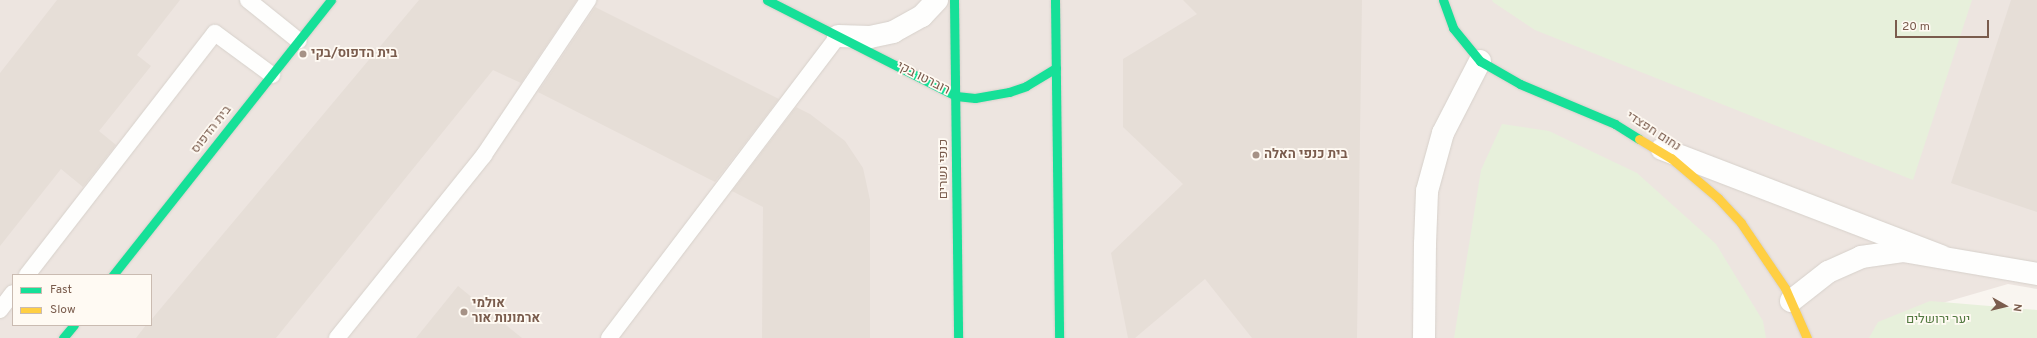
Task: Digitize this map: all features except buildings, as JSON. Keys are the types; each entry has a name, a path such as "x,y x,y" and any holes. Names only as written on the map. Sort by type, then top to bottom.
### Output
{"street":[{"name":"בית הדפוס","path":"114,274 331,0"},
{"name":"רוברטו בקי","path":"767,0 956,96 975,98 1009,92 1026,86 1056,68"},
{"name":"רוברטו בקי","path":"838,36 870,36 893,32 922,16 937,0"},
{"name":"כנפי נשרים","path":"954,0 958,338"},
{"path":"1055,0 1059,338"},
{"name":"נחום חפצדי","path":"1443,0 1453,28 1480,61 1520,84 1615,124 1671,158 1718,198 1741,223 1785,288 1807,338"},
{"path":"1424,338 1427,192 1443,133 1480,61"},
{"path":"1648,144 1941,256"},
{"path":"1791,301 1828,272 1861,257 1903,251 1941,256 2037,274"},
{"path":"63,338 73,326"}],"lane":[{"path":"248,0 299,40"},
{"path":"337,338 484,155 588,0"},
{"path":"28,274 215,33 272,75"},
{"path":"609,338 838,36"},
{"path":"0,310 12,294"}],"shaded area":[{"path":"0,0 2037,0 2037,289 2008,284 1908,313 1902,338 0,338"}],"green space":[{"path":"1492,0 1972,0 1913,180 1535,30"},
{"path":"1502,124 1549,131 1637,173 1716,244 1763,321 1766,338 1454,338 1481,170"},
{"name":"יער ירושלים","path":"1930,301 2037,310 2037,338 1869,338 1878,322"}],"traffic: fast":[{"path":"114,274 331,0"},
{"path":"767,0 956,96 975,98 1009,92 1026,86 1056,68"},
{"path":"954,0 958,338"},
{"path":"1055,0 1059,338"},
{"path":"1443,0 1453,28 1480,61 1520,84 1615,124 1639,139"},
{"path":"63,338 73,326"}],"traffic: slow":[{"path":"1639,139 1671,158 1718,198 1741,223 1785,288 1807,338"}],"place":[{"name":"בית הדפוס/בקי","path":"303,54"},
{"name":"בית כנפי האלה","path":"1256,155"},
{"name":"אולמי ארמונות אור","path":"464,312"}]}
